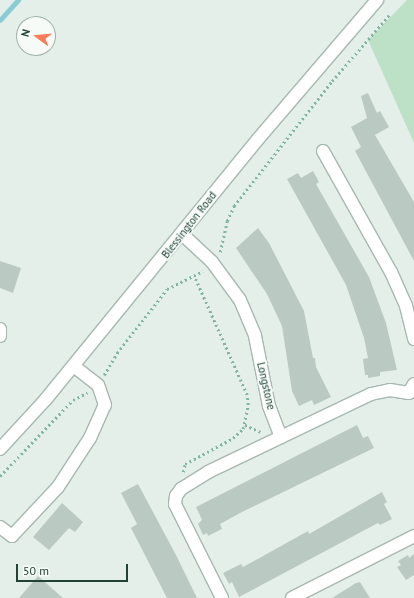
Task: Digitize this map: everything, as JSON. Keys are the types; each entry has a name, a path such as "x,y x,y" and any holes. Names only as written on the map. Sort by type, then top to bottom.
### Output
{"street":[{"name":"Blessington Road","path":"0,449 74,366 258,139 377,0"},
{"path":"323,151 391,272 406,306 414,339"},
{"name":"Longstone","path":"182,234 212,262 242,306 255,336 268,406 281,437"},
{"path":"0,329 0,336"},
{"path":"0,527 12,536 58,487 90,438 105,406 98,385 74,366"},
{"path":"222,598 175,504 176,496 186,485 208,472 371,394 390,390 412,392"},
{"path":"299,596 414,536"}],"path":[{"path":"219,255 227,221 234,206 332,82 390,14"},
{"path":"101,379 117,353 167,289 194,276 207,266"},
{"path":"186,485 182,475 185,464 233,438 243,429 248,405 247,394 194,276"},
{"path":"0,476 73,400 91,392"}],"green space":[{"path":"407,0 414,0 414,143 368,40"}],"building":[{"path":"368,93 377,113 380,111 389,127 375,135 414,202 414,261 355,151 361,147 351,127 367,118 361,96"},
{"path":"313,171 319,182 316,184 369,277 386,323 397,370 380,372 380,376 368,378 368,375 365,375 363,359 368,358 364,338 346,285 287,179 298,173 301,178"},
{"path":"258,228 269,243 304,311 313,358 315,358 316,367 331,397 314,405 312,400 299,406 292,391 282,326 267,294 236,248"},
{"path":"0,261 21,268 13,293 0,288"},
{"path":"357,425 363,438 368,436 374,448 242,512 220,524 222,529 208,536 207,533 203,535 198,524 202,520 196,507"},
{"path":"138,484 197,598 167,598 131,528 137,524 121,493"},
{"path":"382,492 387,502 384,504 392,519 380,525 378,523 239,597 232,582 229,584 223,573 241,564 243,567 308,531 309,534"},
{"path":"62,503 83,522 75,532 69,528 49,550 33,537"},
{"path":"414,554 414,575 406,580 397,567 401,565 398,561 408,555 409,558"},
{"path":"38,576 63,598 19,598"},
{"path":"360,582 370,598 332,598 356,583"}],"waterway":[{"path":"0,20 18,0"}]}
